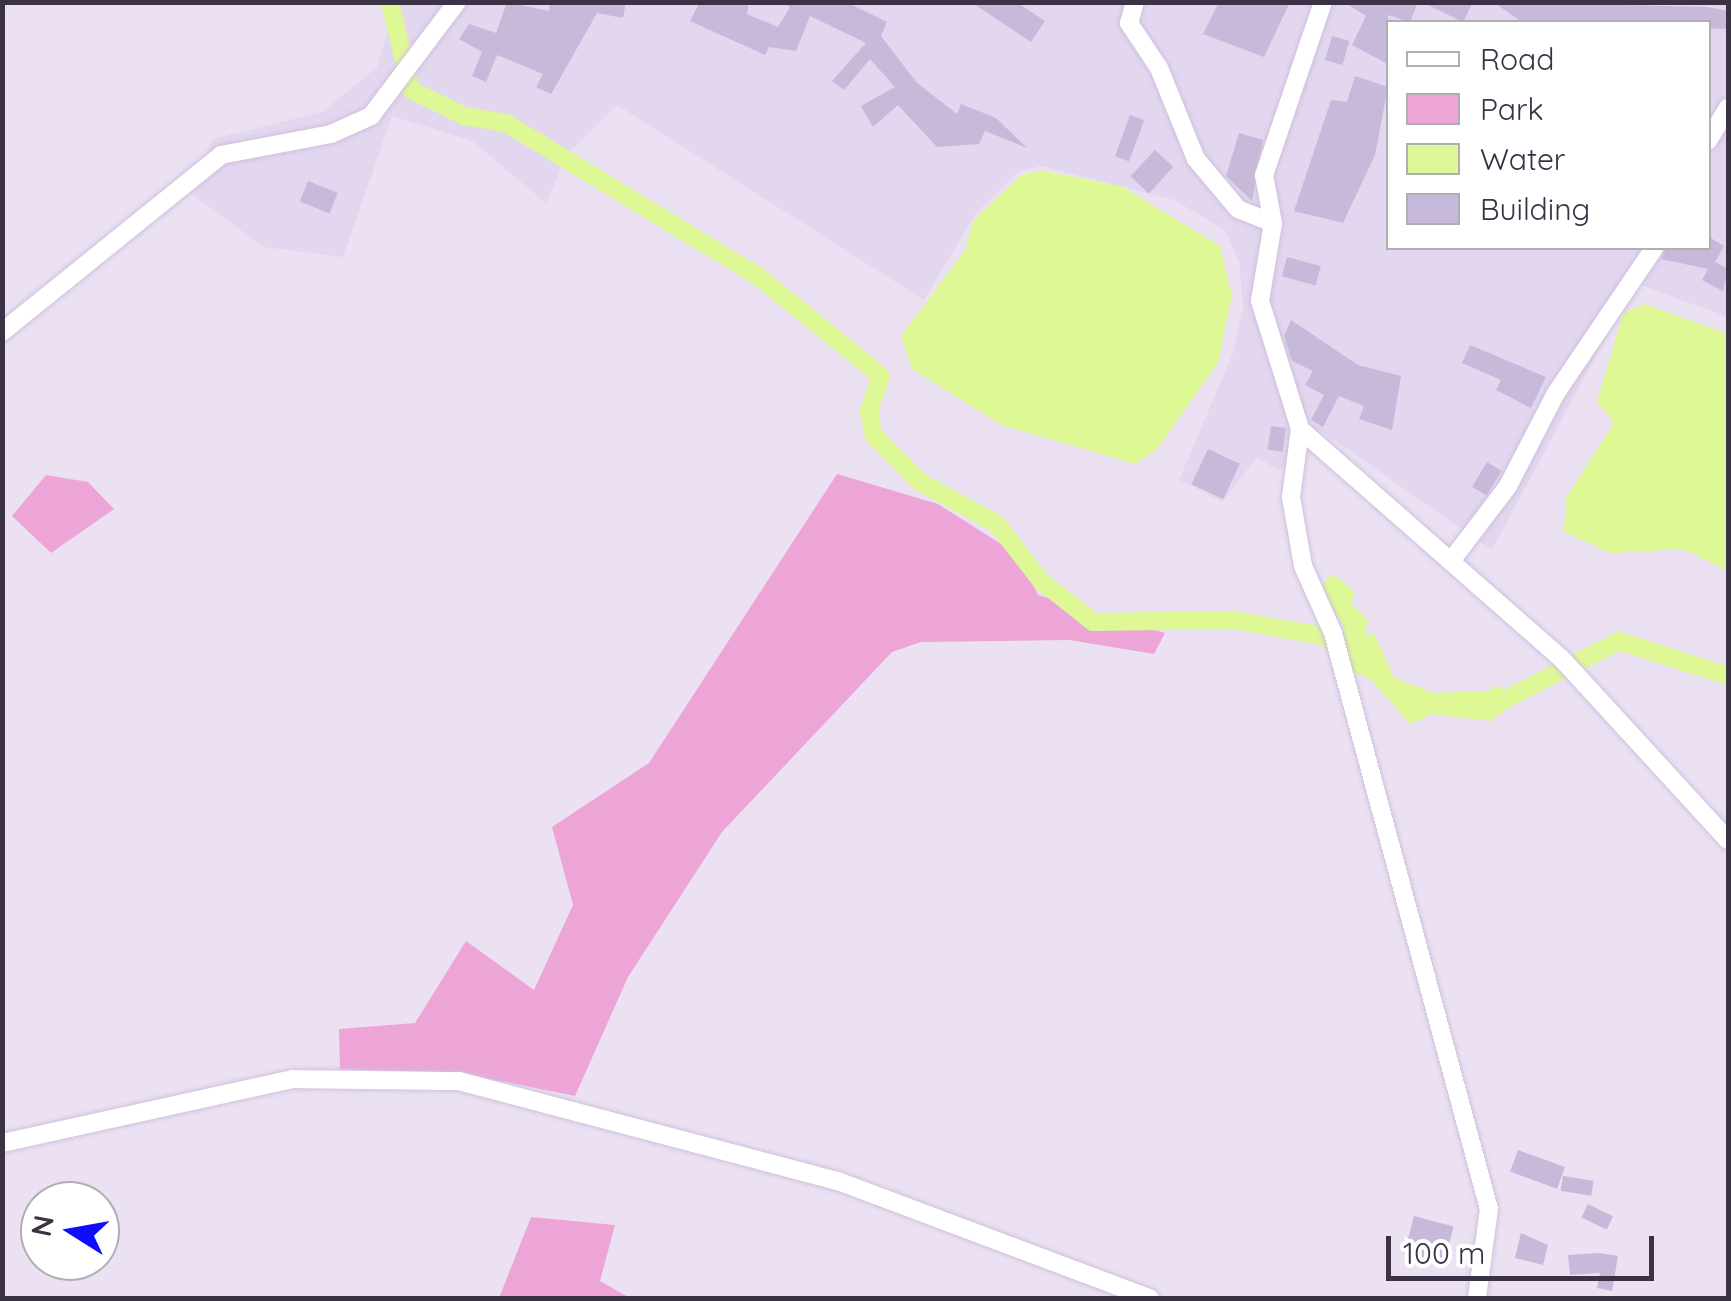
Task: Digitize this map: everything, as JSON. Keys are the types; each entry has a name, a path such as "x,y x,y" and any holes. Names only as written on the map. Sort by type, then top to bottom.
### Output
{"street":[{"path":"2,332 220,155 332,134 371,116 457,2"},
{"path":"1136,2 1130,22 1196,159 1238,209 1273,223"},
{"path":"1324,2 1264,174 1273,223 1260,302 1300,430 1292,497 1303,566 1333,633 1489,1209 1476,1298"},
{"path":"1711,136 1728,108"},
{"path":"1454,557 1653,250"},
{"path":"1300,430 1454,557 1666,764 1728,840"},
{"path":"2,1142 293,1078 460,1081 838,1182 1150,1298"}],"shaded area":[{"path":"396,3 1728,3 1728,317 1635,283 1492,550 1321,431 1279,471 1257,457 1222,502 1179,480 1233,353 1243,309 1239,261 1225,230 1174,200 1041,166 1018,172 976,213 924,300 617,105 567,155 546,203 472,141 392,116 343,257 264,247 194,196 212,139 323,112 377,67"}],"green space":[{"path":"837,474 938,504 1020,556 1038,595 1165,633 1154,654 1069,640 921,642 892,652 722,832 628,977 575,1096 460,1073 340,1069 339,1029 415,1023 466,941 534,990 573,905 552,827 649,763"},
{"path":"46,475 88,482 114,509 51,553 12,516"},
{"path":"531,1217 615,1225 600,1281 630,1298 499,1298"}],"water":[{"path":"1042,170 1123,187 1220,246 1232,295 1218,363 1157,449 1135,464 1002,425 912,369 901,336 966,249 973,221 1021,175"},
{"path":"1645,304 1728,334 1728,571 1683,549 1611,553 1564,532 1566,498 1614,423 1597,402 1623,313"},
{"path":"1333,574 1355,592 1351,603 1368,620 1364,636 1374,633 1394,678 1464,704 1499,685 1513,705 1490,721 1433,714 1410,724 1366,674 1349,675 1343,624 1318,588"}],"building":[{"path":"507,2 549,11 550,2 626,2 623,18 597,13 551,94 536,87 543,74 497,55 486,82 472,76 482,52 459,39 469,24 496,33"},
{"path":"700,2 749,2 747,14 778,27 790,7 781,2 846,2 887,22 881,36 917,83 957,114 961,104 996,118 1027,148 985,131 979,144 937,147 898,105 873,127 861,106 895,87 870,59 844,90 832,81 866,43 810,16 796,51 769,47 765,55 690,21"},
{"path":"971,2 1016,2 1045,21 1031,42"},
{"path":"1219,2 1290,2 1264,57 1203,34"},
{"path":"1344,2 1418,2 1411,20 1388,15 1386,63 1352,45 1366,16"},
{"path":"1422,2 1473,2 1464,20"},
{"path":"1493,2 1707,7 1728,11 1728,29 1711,28 1711,20 1519,20"},
{"path":"1332,36 1349,41 1342,65 1325,60"},
{"path":"1355,76 1386,86 1375,155 1343,223 1294,211 1331,100 1347,102"},
{"path":"1130,115 1144,120 1129,161 1115,156"},
{"path":"1239,133 1263,140 1252,201 1226,176"},
{"path":"1155,150 1173,167 1149,193 1130,176"},
{"path":"308,181 338,193 329,213 300,201"},
{"path":"1711,238 1724,246 1715,262 1728,269 1723,291 1702,280 1708,269 1661,259 1665,250 1711,250"},
{"path":"1287,257 1321,266 1316,285 1282,276"},
{"path":"1291,320 1358,365 1401,376 1392,430 1359,419 1364,406 1339,396 1323,427 1311,420 1324,395 1305,385 1313,371 1292,361 1284,336"},
{"path":"1470,345 1546,377 1531,408 1496,390 1501,380 1462,363"},
{"path":"1271,426 1286,428 1283,452 1268,450"},
{"path":"1208,449 1240,464 1223,499 1192,484"},
{"path":"1487,462 1502,471 1487,496 1472,487"},
{"path":"1518,1150 1565,1167 1557,1189 1510,1172"},
{"path":"1563,1176 1594,1181 1591,1196 1561,1191"},
{"path":"1588,1204 1613,1216 1607,1230 1581,1217"},
{"path":"1414,1216 1454,1227 1444,1263 1404,1253"},
{"path":"1521,1233 1548,1245 1543,1265 1515,1258"},
{"path":"1568,1255 1618,1256 1612,1291 1597,1288 1600,1273 1570,1275"}],"waterway":[{"path":"390,2 411,90 464,116 506,123 759,277 881,376 869,411 874,436 920,482 997,524 1041,581 1093,622 1233,620 1323,636 1371,670"},
{"path":"1433,702 1506,699 1619,641 1728,676"}]}
